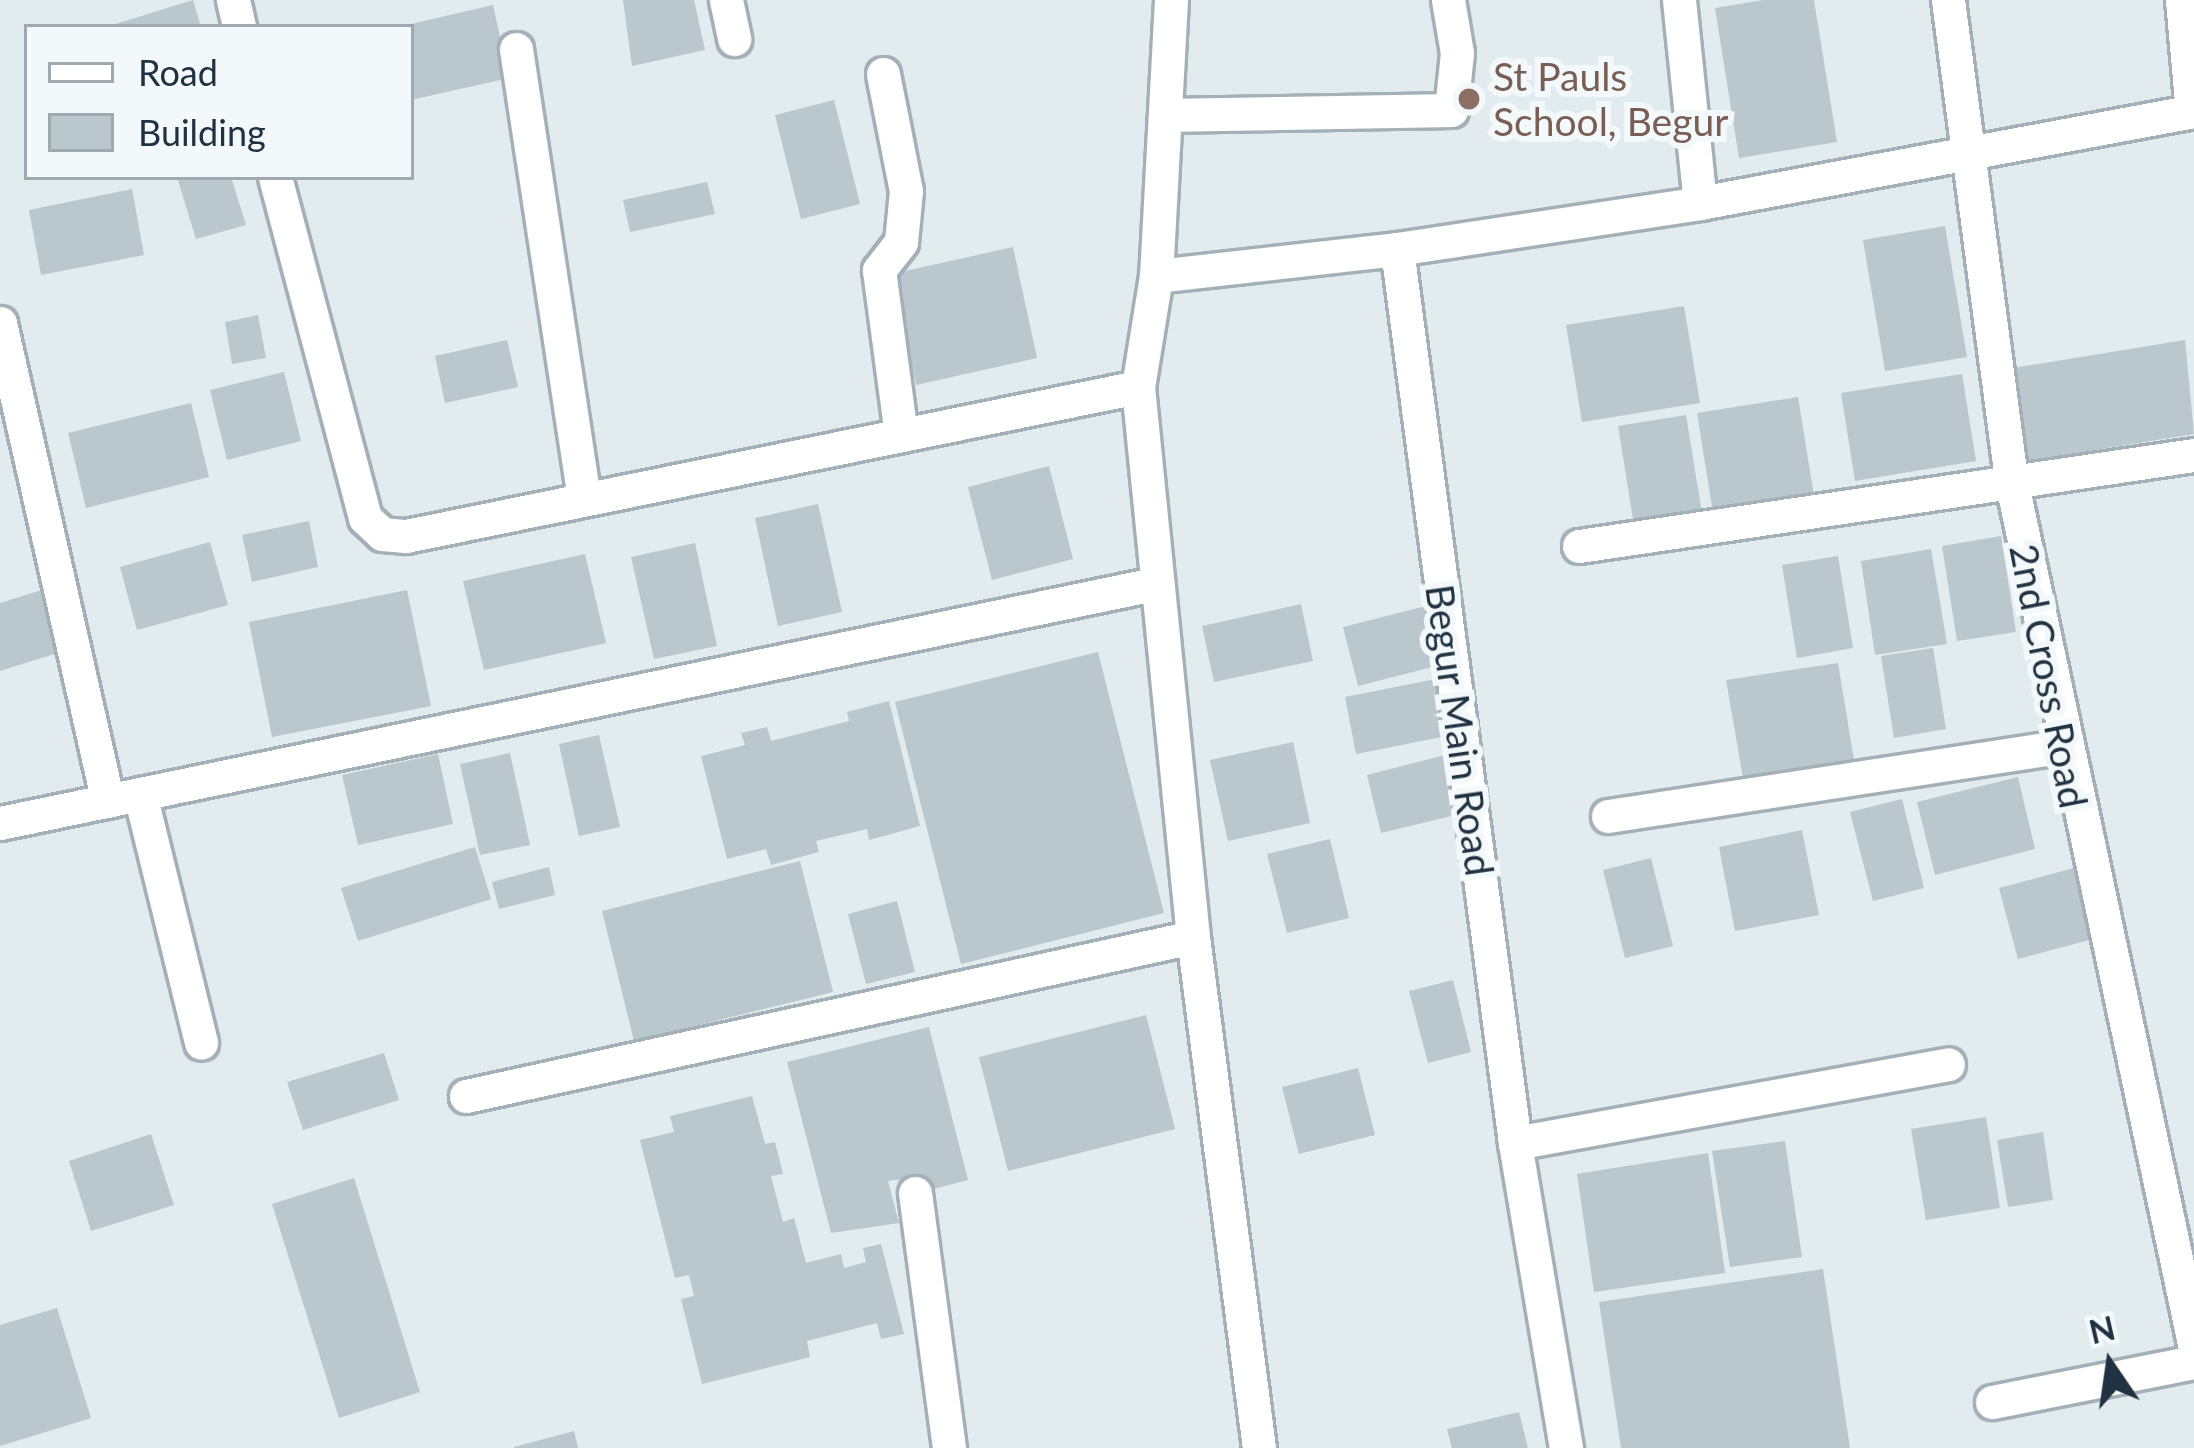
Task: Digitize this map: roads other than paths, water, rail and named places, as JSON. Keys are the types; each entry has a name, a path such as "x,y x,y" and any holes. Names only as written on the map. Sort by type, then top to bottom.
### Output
{"street":[{"path":"726,0 734,39"},
{"path":"1171,0 1156,276 1138,387 1154,584 1193,937 1258,1448"},
{"path":"1167,115 1450,110 1457,53 1448,0"},
{"path":"1679,0 1700,203"},
{"name":"2nd Cross Road","path":"1948,0 2011,479 2063,746 2194,1344"},
{"path":"1156,276 1396,249 1700,203 2193,111 2182,0"},
{"path":"516,49 584,497"},
{"path":"883,74 906,191 901,242 879,270 901,434"},
{"path":"275,180 365,518 382,534 406,536 1138,387"},
{"name":"Begur Main Road","path":"1396,249 1515,1143 1566,1448"},
{"path":"0,323 124,797 202,1043"},
{"path":"1579,546 2194,455"},
{"path":"0,824 1154,584"},
{"path":"1608,816 2063,746"},
{"path":"466,1096 1193,937"},
{"path":"1515,1143 1948,1064"},
{"path":"915,1193 949,1448"},
{"path":"1992,1402 2194,1362"}],"place":[{"name":"St Pauls School, Begur","path":"1469,99"}]}
